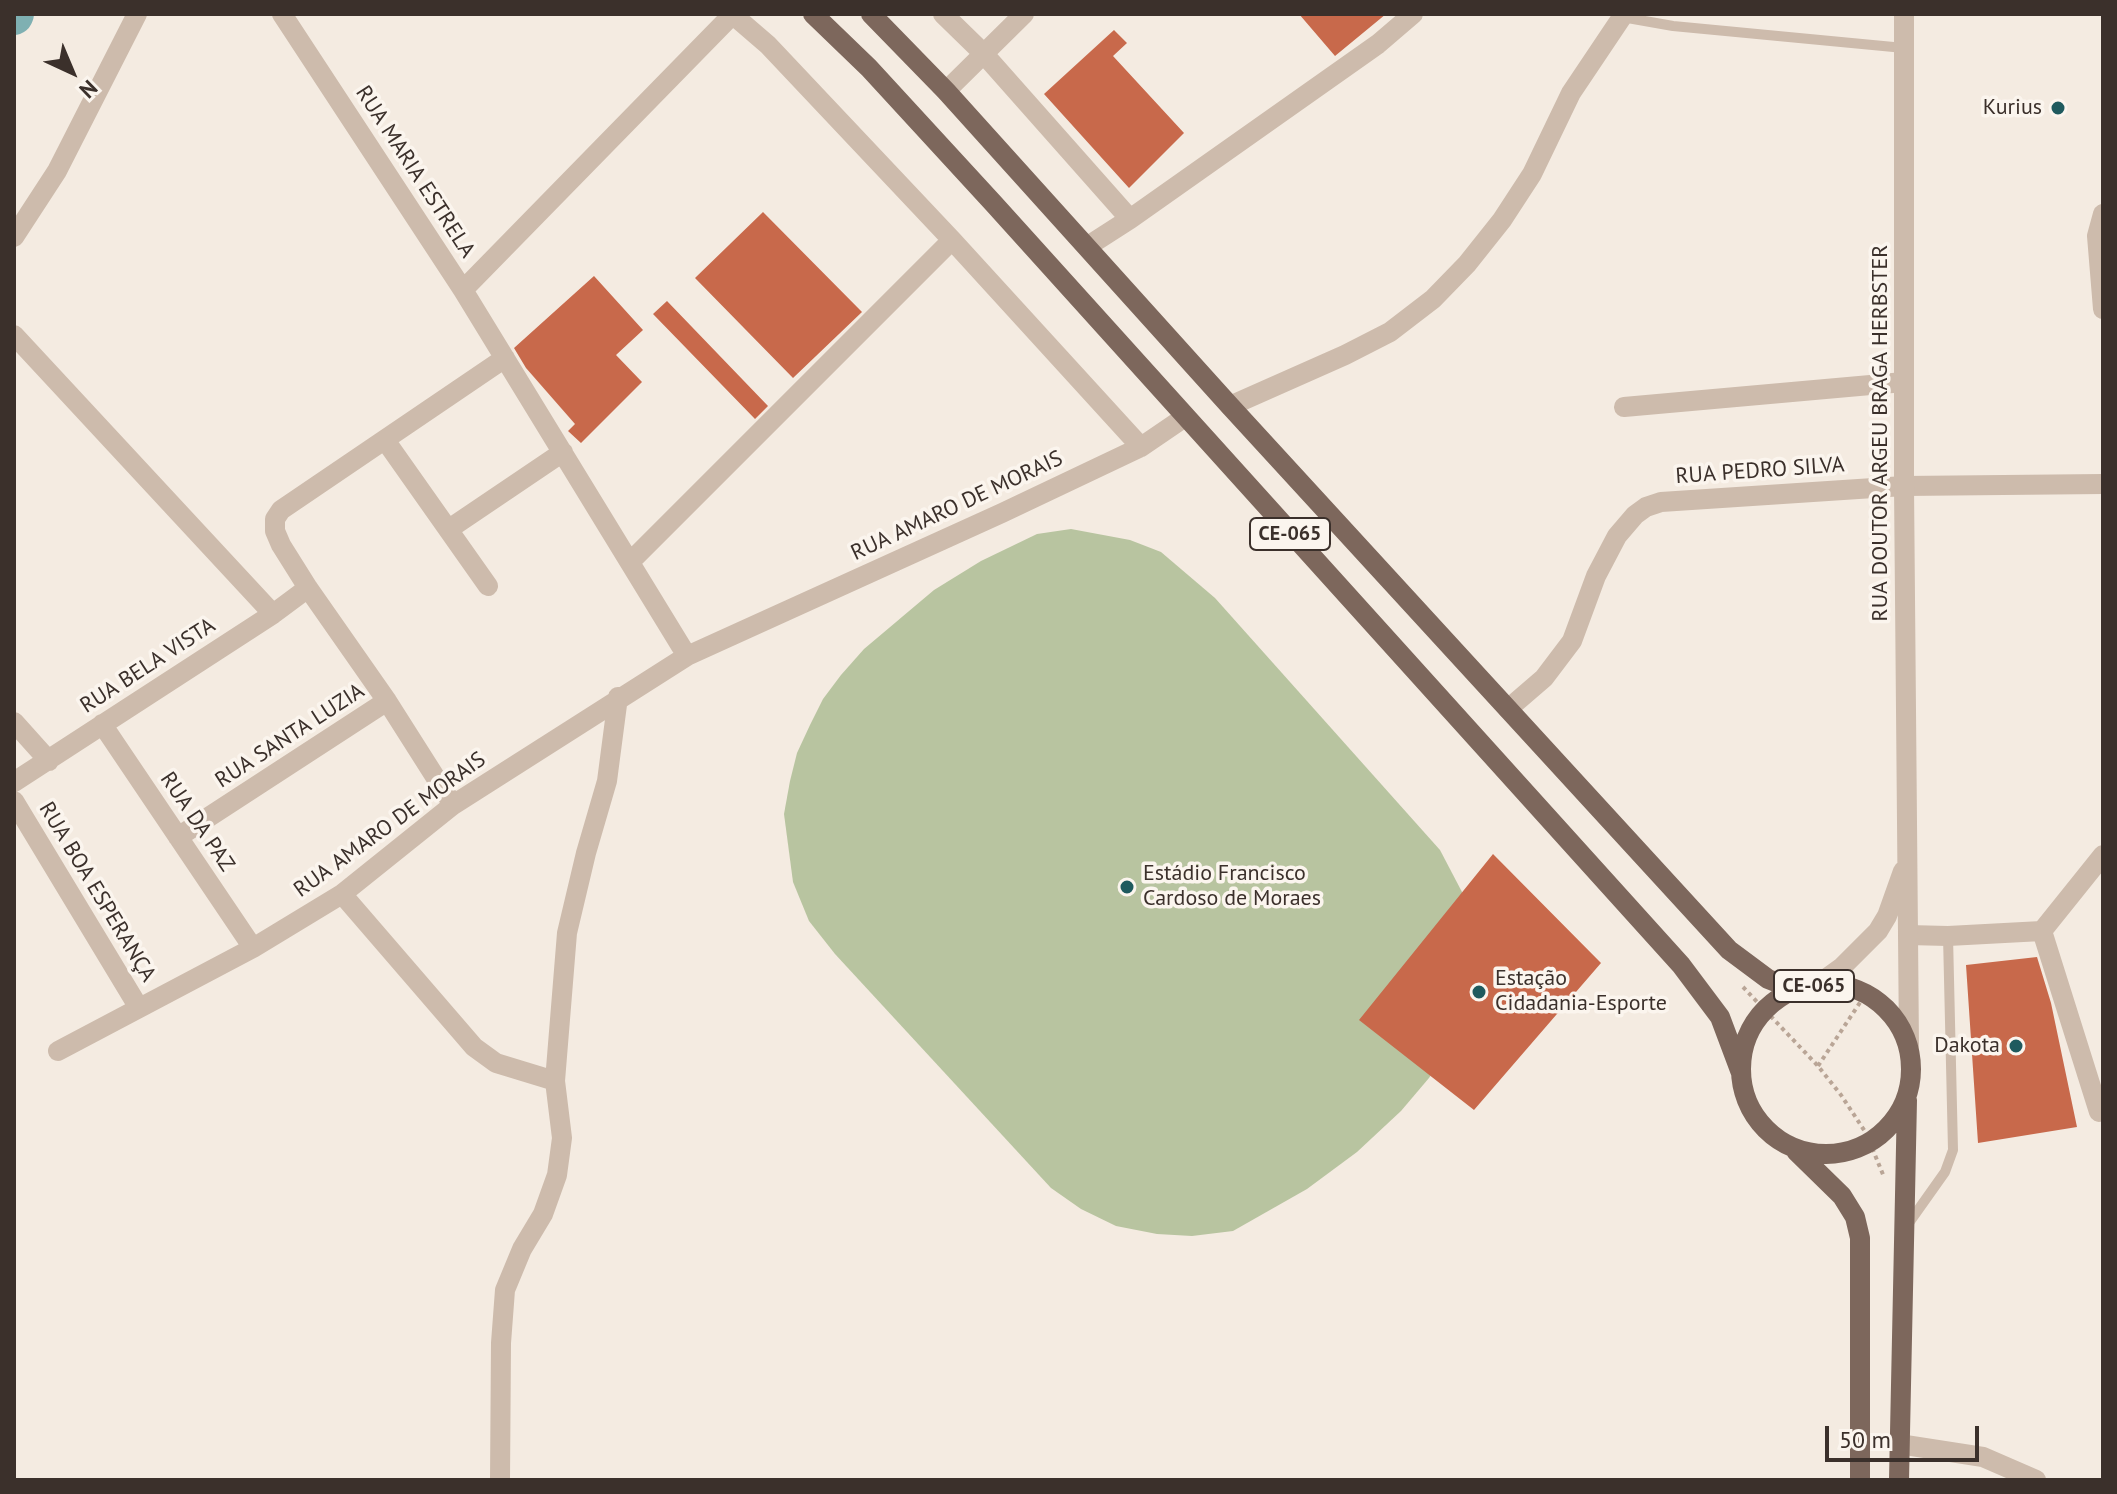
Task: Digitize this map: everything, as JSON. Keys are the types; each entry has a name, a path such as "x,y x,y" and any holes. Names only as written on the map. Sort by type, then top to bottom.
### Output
{"main road":[{"name":"CE-065","path":"813,14 869,68 1681,965 1720,1017 1741,1073 1745,1097 1756,1119 1842,1196 1855,1217 1860,1238 1860,1480"},
{"name":"CE-065","path":"871,14 946,91 1729,950 1768,979 1796,990"},
{"name":"CE-065","path":"1741,1073 1743,1052 1750,1032 1764,1010 1796,990 1817,985 1845,986 1887,1009 1900,1026 1909,1046"},
{"path":"1899,1480 1903,1231 1907,1095 1911,1070 1909,1046"},
{"path":"1793,1149 1815,1154 1838,1154 1881,1135 1897,1117 1907,1095"}],"street":[{"path":"14,237 57,171 137,14"},
{"path":"463,290 732,14 768,45 1141,447"},
{"path":"943,14 983,53 1130,219"},
{"path":"946,91 1024,14"},
{"path":"1088,246 1378,44 1413,14"},
{"name":"RUA DOUTOR ARGEU BRAGA HERBSTER","path":"1904,14 1909,1046"},
{"path":"1230,406 1378,338 1433,299 1467,264 1502,220 1532,174 1571,93 1623,15"},
{"name":"RUA MARIA ESTRELA","path":"291,18 463,290 687,656"},
{"path":"2103,214 2097,236 2103,309"},
{"path":"631,561 952,240"},
{"path":"14,335 273,614"},
{"path":"453,805 387,701 308,588 275,531 275,519 281,510 505,358"},
{"path":"1624,407 1904,382"},
{"name":"RUA AMARO DE MORAIS","path":"58,1051 253,948 342,894 453,805 618,697 687,656 1141,447 1185,417"},
{"path":"385,440 488,586"},
{"path":"449,529 563,452"},
{"name":"RUA PEDRO SILVA","path":"1508,709 1544,678 1572,641 1596,576 1617,536 1646,507 1661,502 1904,486 2103,484"},
{"name":"RUA BELA VISTA","path":"14,782 273,614 308,588"},
{"path":"500,1480 501,1343 505,1290 522,1249 543,1214 557,1175 562,1138 555,1081 567,933 607,781 618,697"},
{"name":"RUA SANTA LUZIA","path":"178,837 387,701"},
{"path":"14,722 49,761"},
{"name":"RUA DA PAZ","path":"102,724 253,948"},
{"name":"RUA BOA ESPERANÇA","path":"14,801 139,1008"},
{"name":"RUA DOUTOR ARGEU BRAGA HERBSTER","path":"1817,985 1842,967 1878,931 1897,889 1909,851"},
{"path":"1908,935 2042,931 2103,855"},
{"path":"342,894 474,1047 496,1063 555,1081"},
{"path":"2042,931 2099,1112"},
{"path":"1899,1444 1983,1457 2036,1480"}],"lane":[{"path":"1623,15 1673,26 1904,48"},
{"path":"1903,1231 1933,1192 1953,1150 1948,936"}],"path":[{"path":"1818,1066 1865,995"}],"green space":[{"name":"Estádio Francisco Cardoso de Moraes","path":"1071,529 1130,540 1161,552 1215,598 1440,850 1462,892 1471,936 1451,1045 1429,1078 1401,1111 1357,1152 1307,1189 1233,1231 1192,1236 1157,1234 1116,1226 1081,1209 1051,1188 835,954 809,921 793,882 784,814 790,781 797,753 810,725 823,699 841,675 864,649 934,590 981,561 1037,534"}],"building":[{"path":"1299,14 1386,14 1335,56"},
{"path":"1114,30 1127,43 1113,56 1184,133 1129,188 1044,94"},
{"path":"763,212 862,312 793,378 695,278"},
{"path":"594,276 643,330 616,355 642,382 581,443 568,431 575,424 526,368 514,348"},
{"path":"667,301 768,406 755,419 653,314"},
{"name":"Estação Cidadania-Esporte","path":"1493,854 1601,963 1474,1110 1359,1020"},
{"name":"Dakota","path":"2037,957 2051,1003 2077,1127 1978,1143 1966,965"}],"place":[{"name":"Kurius","path":"2058,108"},
{"name":"Estádio Francisco Cardoso de Moraes","path":"1127,887"},
{"name":"Estação Cidadania-Esporte","path":"1479,992"},
{"name":"Dakota","path":"2016,1046"}]}
